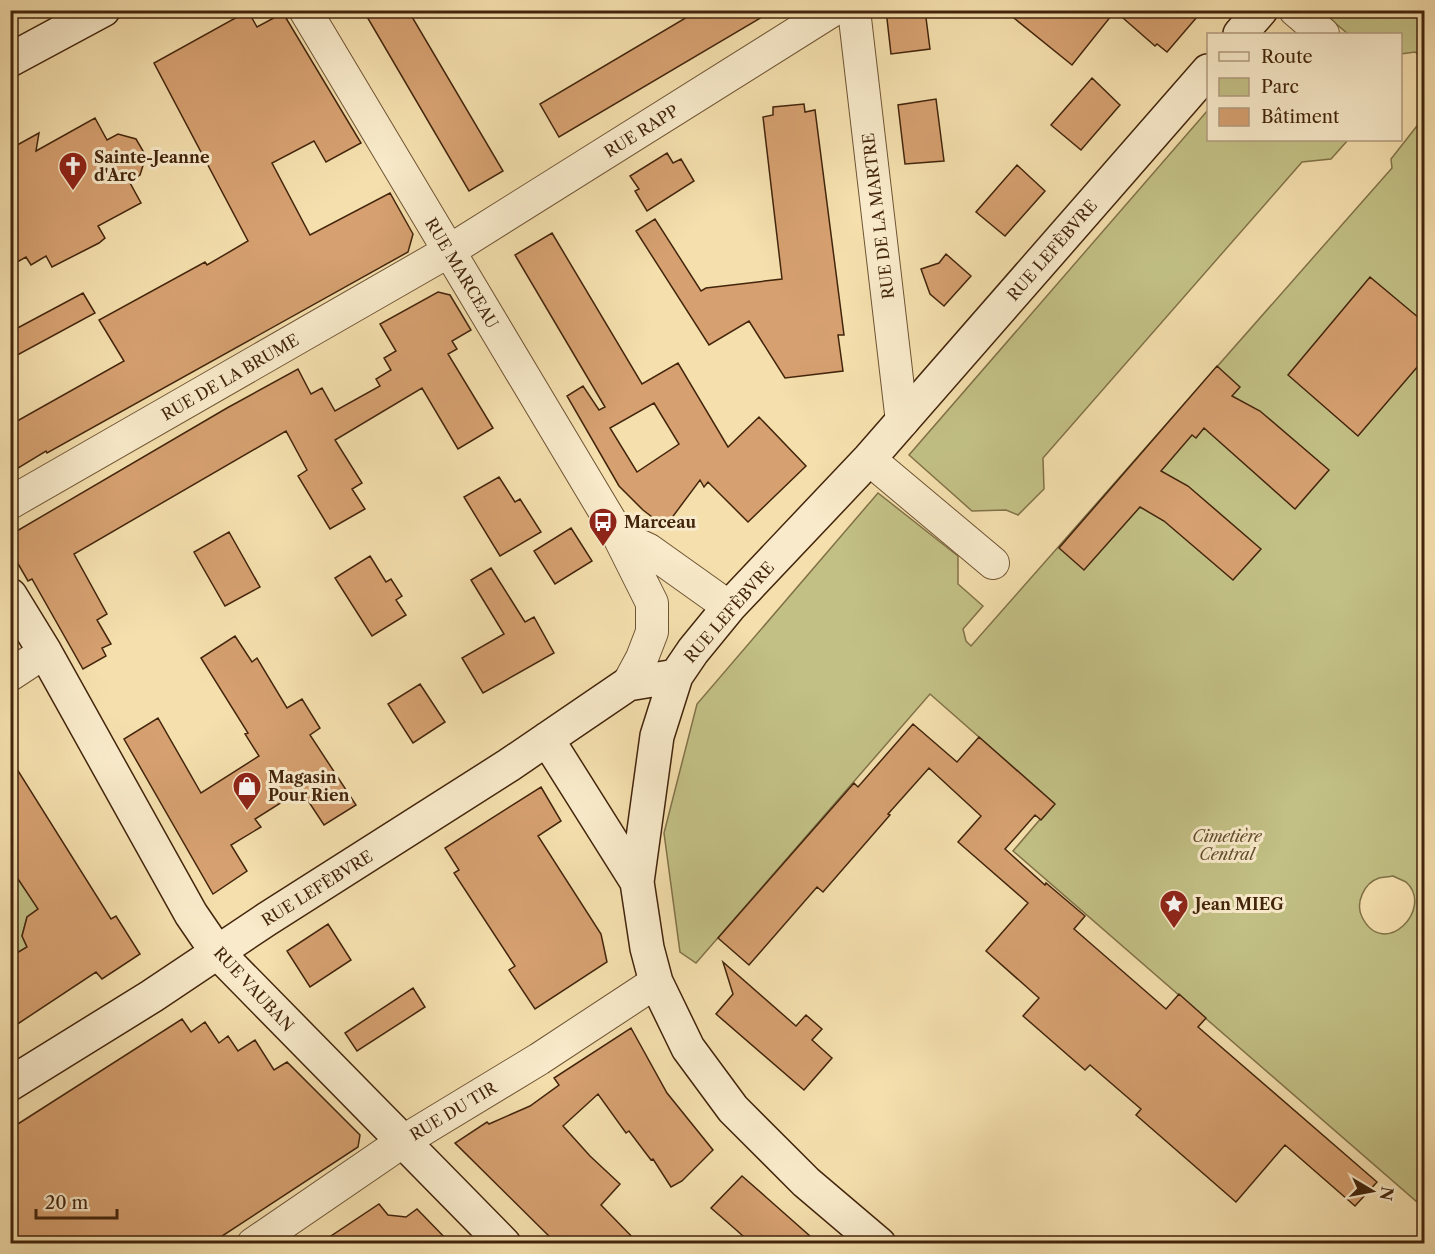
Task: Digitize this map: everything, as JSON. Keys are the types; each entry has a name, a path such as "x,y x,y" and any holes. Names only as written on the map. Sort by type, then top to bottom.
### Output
{"main road":[{"path":"10,60 103,10"},
{"path":"1241,33 1261,10"},
{"name":"RUE LEFÈBVRE","path":"10,1084 152,996 628,684 676,676 729,607 869,459 1207,73"},
{"name":"RUE VAUBAN","path":"10,595 45,652 191,914 217,952 504,1244"},
{"path":"676,676 657,736 637,882 647,948 656,982 688,1048 734,1109 807,1182 879,1244"},
{"path":"547,739 637,882"}],"street":[{"name":"RUE MARCEAU","path":"305,10 619,536 652,603 652,632 642,658 628,684"},
{"name":"RUE RAPP","path":"449,251 833,10"},
{"name":"RUE DE LA MARTRE","path":"854,10 902,422"},
{"path":"1295,10 1322,33"},
{"name":"RUE DE LA BRUME","path":"10,503 449,251"},
{"path":"869,459 993,563"},
{"path":"619,536 649,550 729,607"},
{"path":"10,675 45,652"},
{"name":"RUE DU TIR","path":"253,1244 402,1142 539,1059 656,982"}],"green space":[{"path":"1321,11 1424,11 1424,59 1415,52 1402,54 1402,33 1347,33"},
{"path":"1207,111 1207,141 1347,141 1331,159 1302,162 1043,458 1044,489 1018,515 1006,510 972,511 909,455"},
{"name":"Cimetière Central","path":"1424,117 1424,1208 1013,851 1054,803 930,694 696,963 680,952 664,833 697,704 878,493 958,556 958,584 983,606 963,629 966,641 971,646 1392,168 1391,159","holes":["1393,876 1406,882 1413,893 1414,905 1411,916 1403,926 1393,932 1382,934 1371,929 1362,917 1360,900 1369,884 1381,878"]},
{"path":"10,867 39,908 27,917 22,936 27,947 11,957"}],"building":[{"path":"363,10 408,10 503,171 469,191"},
{"path":"699,10 774,10 559,137 540,104"},
{"path":"886,10 925,10 930,49 891,54"},
{"path":"1004,10 1203,10 1167,52 1157,44 1155,46 1115,11 1072,65"},
{"path":"248,11 257,27 283,13 361,143 326,162 314,141 272,163 310,235 390,193 413,234 408,252 10,473 10,425 124,361 99,320 205,262 207,265 248,241 154,63"},
{"path":"1092,78 1120,105 1081,150 1051,125"},
{"path":"936,99 944,161 905,164 898,105"},
{"path":"804,104 805,112 815,110 844,335 838,335 843,371 785,378 749,321 709,345 636,231 655,219 701,291 706,288 782,279 763,117 773,115 773,107"},
{"name":"Sainte-Jeanne d'Arc","path":"95,118 107,140 118,134 136,139 146,156 140,175 129,181 141,203 98,226 105,238 99,243 52,267 46,256 31,265 26,257 10,266 10,149 39,133 36,151"},
{"path":"667,153 673,163 681,159 694,181 647,211 635,191 639,189 630,176"},
{"path":"1017,165 1045,191 1005,236 976,212"},
{"path":"552,233 642,384 678,363 728,447 759,417 806,466 748,522 708,482 704,487 700,480 665,527 643,510 619,486 567,396 583,386 599,410 605,407 515,255","holes":["654,403 679,444 637,472 610,428"]},
{"path":"946,254 971,276 944,306 930,294 921,269 939,263"},
{"path":"1370,277 1425,323 1425,358 1358,436 1288,375"},
{"path":"438,292 450,295 471,330 452,341 457,349 448,354 493,428 458,449 422,388 335,440 362,483 352,489 365,509 330,529 298,476 307,470 286,431 74,554 107,614 97,620 111,644 102,648 106,656 83,669 32,579 28,581 10,550 10,535 298,369 311,394 322,388 335,411 380,386 376,379 391,370 384,358 396,351 380,324"},
{"path":"83,293 95,313 10,359 10,332"},
{"path":"1217,366 1240,387 1232,396 1260,411 1329,470 1295,509 1204,428 1196,438 1192,435 1161,471 1188,486 1261,549 1233,580 1164,521 1140,507 1084,570 1059,548"},
{"path":"499,477 515,502 520,499 541,532 500,556 464,497"},
{"path":"571,528 592,561 555,584 534,551"},
{"path":"229,532 260,587 225,606 194,552"},
{"path":"370,556 386,582 391,579 402,596 396,600 406,615 372,636 335,578"},
{"path":"491,568 525,622 534,617 554,653 483,693 462,658 504,634 471,580"},
{"path":"235,636 252,662 257,658 287,708 302,699 320,728 310,735 356,805 324,825 301,790 255,819 261,827 231,845 247,871 213,894 124,739 158,718 201,793 259,756 245,734 248,733 201,658"},
{"path":"420,684 445,722 413,743 388,704"},
{"path":"913,724 957,762 979,737 1055,804 1041,820 1035,815 1005,849 1045,885 1046,883 1085,916 1074,929 1166,1009 1179,994 1206,1018 1198,1027 1377,1182 1355,1206 1285,1145 1236,1202 1136,1115 1141,1109 1090,1065 1085,1070 1023,1016 1039,998 986,951 1028,903 958,842 981,816 929,768 823,892 817,887 749,965 718,938 854,783 858,787"},
{"path":"10,758 111,919 116,916 140,954 102,979 96,972 10,1029 10,957 27,947 22,936 27,917 38,909 10,867"},
{"path":"541,787 561,821 538,836 601,934 607,962 535,1009 509,970 515,966 454,873 459,870 445,848"},
{"path":"328,924 351,960 310,987 287,951"},
{"path":"723,962 796,1026 806,1015 822,1029 812,1040 832,1058 804,1090 716,1014 733,994"},
{"path":"413,988 425,1007 357,1051 345,1033"},
{"path":"182,1019 191,1032 205,1022 219,1043 228,1036 238,1051 255,1040 274,1070 287,1062 360,1135 358,1147 210,1244 10,1244 10,1129"},
{"path":"631,1028 667,1093 713,1150 682,1181 671,1187 653,1159 651,1160 629,1131 626,1133 598,1094 563,1126 620,1184 601,1205 639,1244 557,1244 455,1143 487,1122 489,1124 530,1106 559,1085 554,1078"},
{"path":"742,1176 819,1244 752,1244 711,1208"},
{"path":"379,1204 388,1215 406,1217 417,1209 451,1244 319,1244"}],"place":[{"name":"Sainte-Jeanne d'Arc","path":"73,192"},
{"name":"Marceau","path":"603,548"},
{"name":"Magasin Pour Rien","path":"247,812"},
{"name":"Jean MIEG","path":"1174,930"}]}
